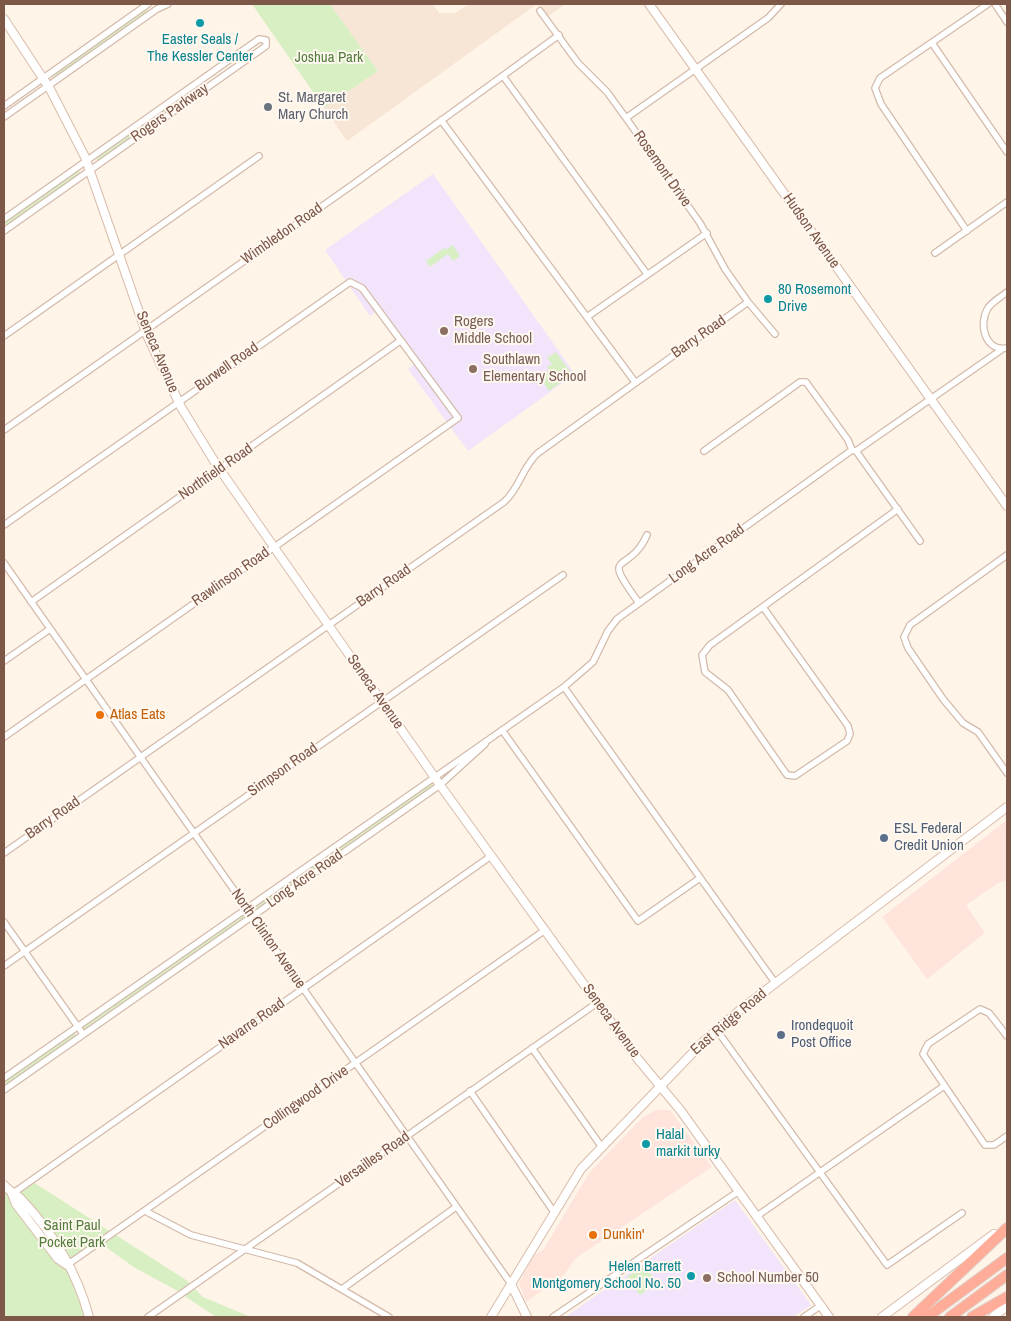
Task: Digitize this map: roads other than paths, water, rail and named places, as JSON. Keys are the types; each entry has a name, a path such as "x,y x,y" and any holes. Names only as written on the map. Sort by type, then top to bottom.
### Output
{"highway":[{"path":"913,1317 1007,1228"},
{"path":"927,1317 1007,1258"},
{"path":"950,1317 1007,1275"},
{"path":"972,1317 1007,1297"}],"main road":[{"name":"Hudson Avenue","path":"650,4 1007,506"},
{"name":"Seneca Avenue","path":"4,19 48,86 87,160 145,330 178,402 219,470 491,856 597,1002 660,1086 681,1110 829,1317"},
{"name":"East Ridge Road","path":"491,1317 581,1169 601,1146 716,1029 1007,807"},
{"path":"4,1185 58,1259 67,1265 78,1286 89,1317"},
{"path":"882,1317 1007,1224"},
{"name":"North Clinton Avenue","path":"511,1284 527,1317"},
{"path":"993,1317 1007,1306"}],"street":[{"path":"4,106 148,4"},
{"path":"4,117 155,6 168,4"},
{"path":"626,118 768,18 781,4"},
{"path":"967,231 881,104 875,88 880,78 988,4"},
{"path":"995,4 1007,22"},
{"name":"Rosemont Drive","path":"540,11 578,63 606,92 626,118 707,233 725,269 748,302 775,334"},
{"name":"Wimbledon Road","path":"4,430 558,35"},
{"name":"Rogers Parkway","path":"4,219 259,39 266,40 266,46 4,231"},
{"path":"932,43 1007,152"},
{"path":"503,76 647,274"},
{"path":"441,120 635,382"},
{"path":"4,336 260,156"},
{"path":"935,254 1007,202"},
{"path":"587,317 707,233"},
{"name":"Burwell Road","path":"4,525 346,283 354,282 362,288 400,341"},
{"path":"1004,349 989,342 983,325 989,307 1007,292"},
{"name":"Barry Road","path":"4,853 504,502 512,494 522,472 533,457 748,302"},
{"name":"Rawlinson Road","path":"4,737 458,418 400,341"},
{"name":"Northfield Road","path":"31,602 400,341"},
{"name":"Long Acre Road","path":"4,1090 252,916 437,781 502,730 564,687 593,662 612,625 640,603 854,451 1004,349"},
{"path":"704,451 800,382 806,382 920,541"},
{"path":"763,607 848,726 850,734 848,740 802,774 795,776 787,775 728,690 705,672 701,659 703,652 710,645 898,509"},
{"path":"640,603 617,570 619,564 638,549 647,534"},
{"path":"1007,555 910,625 904,637 908,648 943,699 963,723 978,732 1007,772"},
{"name":"North Clinton Avenue","path":"4,564 511,1284"},
{"name":"Simpson Road","path":"4,966 563,575"},
{"path":"4,662 50,629"},
{"path":"564,687 776,984"},
{"path":"502,730 638,921 700,878"},
{"name":"Long Acre Road","path":"4,1078 246,908 437,781 502,730"},
{"name":"Navarre Road","path":"12,1194 491,856"},
{"path":"4,922 83,1034"},
{"name":"Collingwood Drive","path":"67,1265 545,930"},
{"name":"Versailles Road","path":"148,1317 597,1002"},
{"path":"1007,1036 989,1013 980,1009 928,1044 924,1050 924,1056 985,1145 994,1145 1007,1136"},
{"path":"716,1029 887,1265 962,1213"},
{"path":"532,1048 601,1146"},
{"path":"757,1216 944,1086"},
{"path":"470,1091 554,1212"},
{"path":"553,1317 739,1191"},
{"path":"342,1289 456,1207"},
{"path":"145,1211 191,1235 297,1263 389,1317"},
{"path":"804,1317 820,1306"}],"place":[{"name":"Easter Seals / The Kessler Center","path":"200,23"},
{"name":"St. Margaret Mary Church","path":"268,107"},
{"name":"80 Rosemont Drive","path":"768,299"},
{"name":"Rogers Middle School","path":"444,331"},
{"name":"Southlawn Elementary School","path":"473,369"},
{"name":"Atlas Eats","path":"100,715"},
{"name":"ESL Federal Credit Union","path":"884,838"},
{"name":"Irondequoit Post Office","path":"781,1035"},
{"name":"Halal markit turky","path":"646,1144"},
{"name":"Dunkin'","path":"593,1235"},
{"name":"Helen Barrett Montgomery School No. 50","path":"691,1276"},
{"name":"School Number 50","path":"707,1278"}],"park label":[{"name":"Joshua Park","path":"329,58"},
{"name":"Saint Paul Pocket Park","path":"72,1234"}]}
